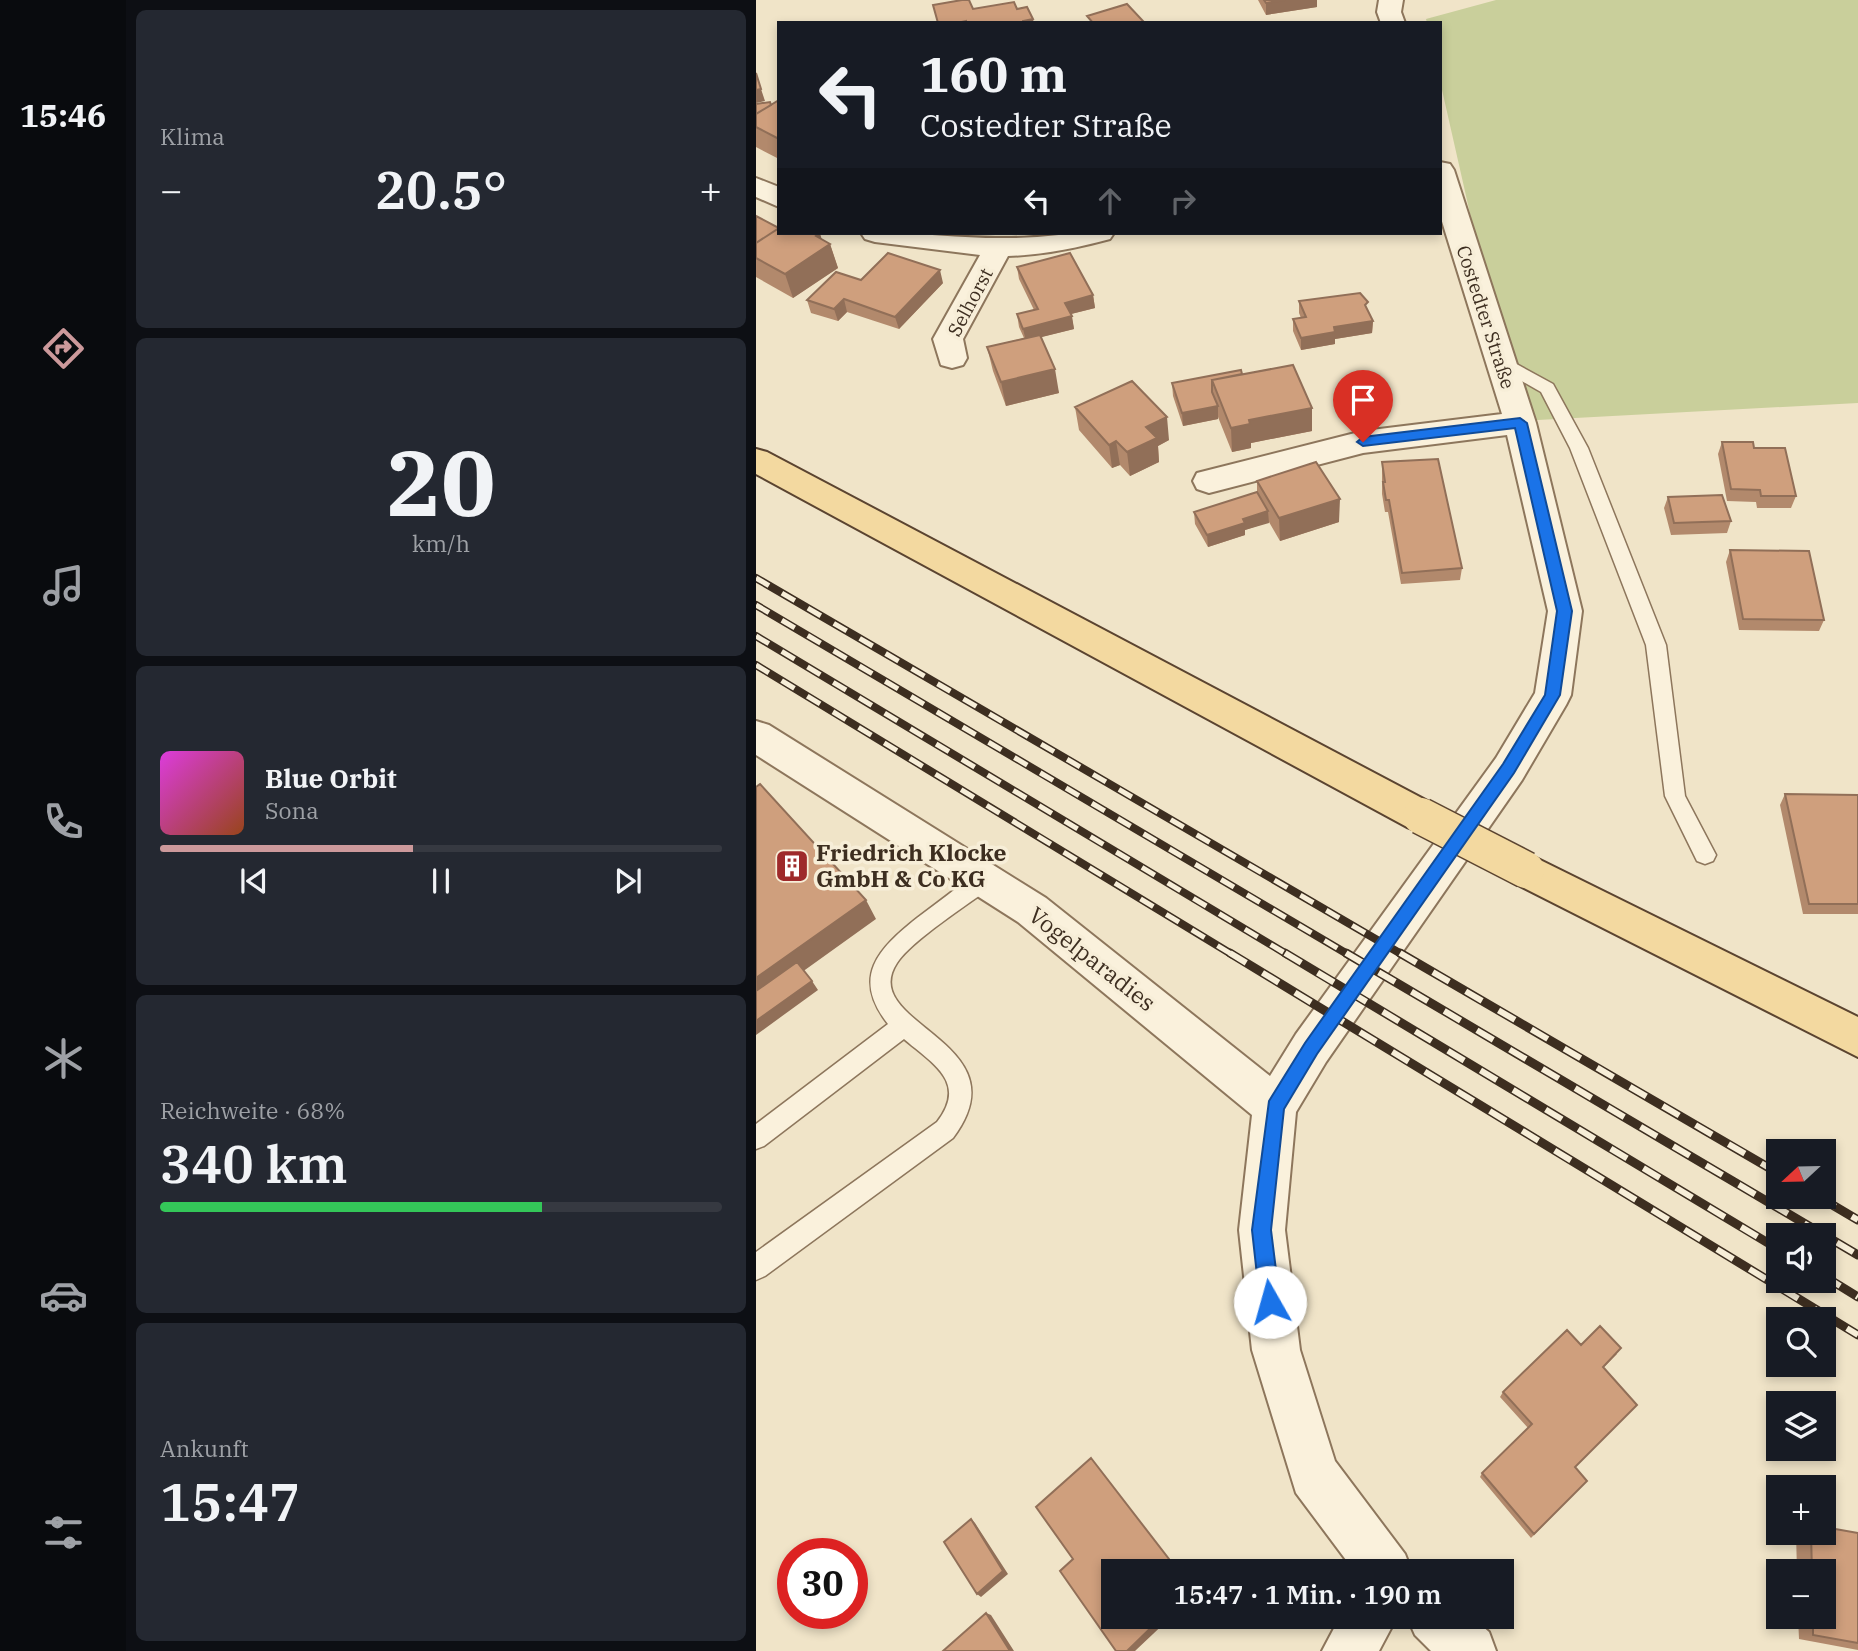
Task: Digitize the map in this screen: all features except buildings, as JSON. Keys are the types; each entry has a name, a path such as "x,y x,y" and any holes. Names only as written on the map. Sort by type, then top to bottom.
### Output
{"main road":[{"path":"756,460 1421,816 1858,1038"}],"street":[{"path":"1391,0 1392,21"},
{"name":"Costedter Straße","path":"1377,1559 1314,1475 1276,1350 1262,1230 1275,1107 1311,1048 1508,769 1552,695 1564,611 1520,423 1442,176"},
{"path":"756,186 777,198"},
{"name":"Selhorst","path":"887,235 923,241 1005,242 1079,235"},
{"name":"Selhorst","path":"952,358 947,339 1005,242"},
{"name":"Costedter Straße","path":"1209,481 1363,442 1520,423"},
{"name":"Vogelparadies","path":"756,736 1032,910 1275,1107"},
{"path":"1348,1651 1363,1629"},
{"path":"1446,1629 1470,1651"}],"lane":[{"path":"1500,361 1547,388 1579,448 1656,645 1675,796 1705,855"},
{"path":"756,1267 946,1130 960,1107 962,1083 943,1055 903,1026 886,1003 880,981 887,957 985,879"},
{"path":"756,1138 903,1026"}],"green space":[{"path":"1496,0 1858,0 1858,403 1517,421 1442,90 1442,21 1426,19"}],"railway":[{"path":"756,578 1403,955"},
{"path":"756,605 1349,955"},
{"path":"756,636 1288,955"},
{"path":"756,665 1233,955"},
{"path":"1230,953 1858,1335"},
{"path":"1285,953 1766,1242"},
{"path":"1346,953 1858,1255"},
{"path":"1400,953 1766,1166"},
{"path":"1836,1207 1858,1220"},
{"path":"1836,1283 1858,1297"}],"place":[{"name":"Friedrich Klocke GmbH & Co KG","path":"792,866"}],"route":[{"path":"1270,1302 1262,1230 1275,1107 1311,1048 1508,769 1552,695 1564,611 1520,423 1363,442"}]}
